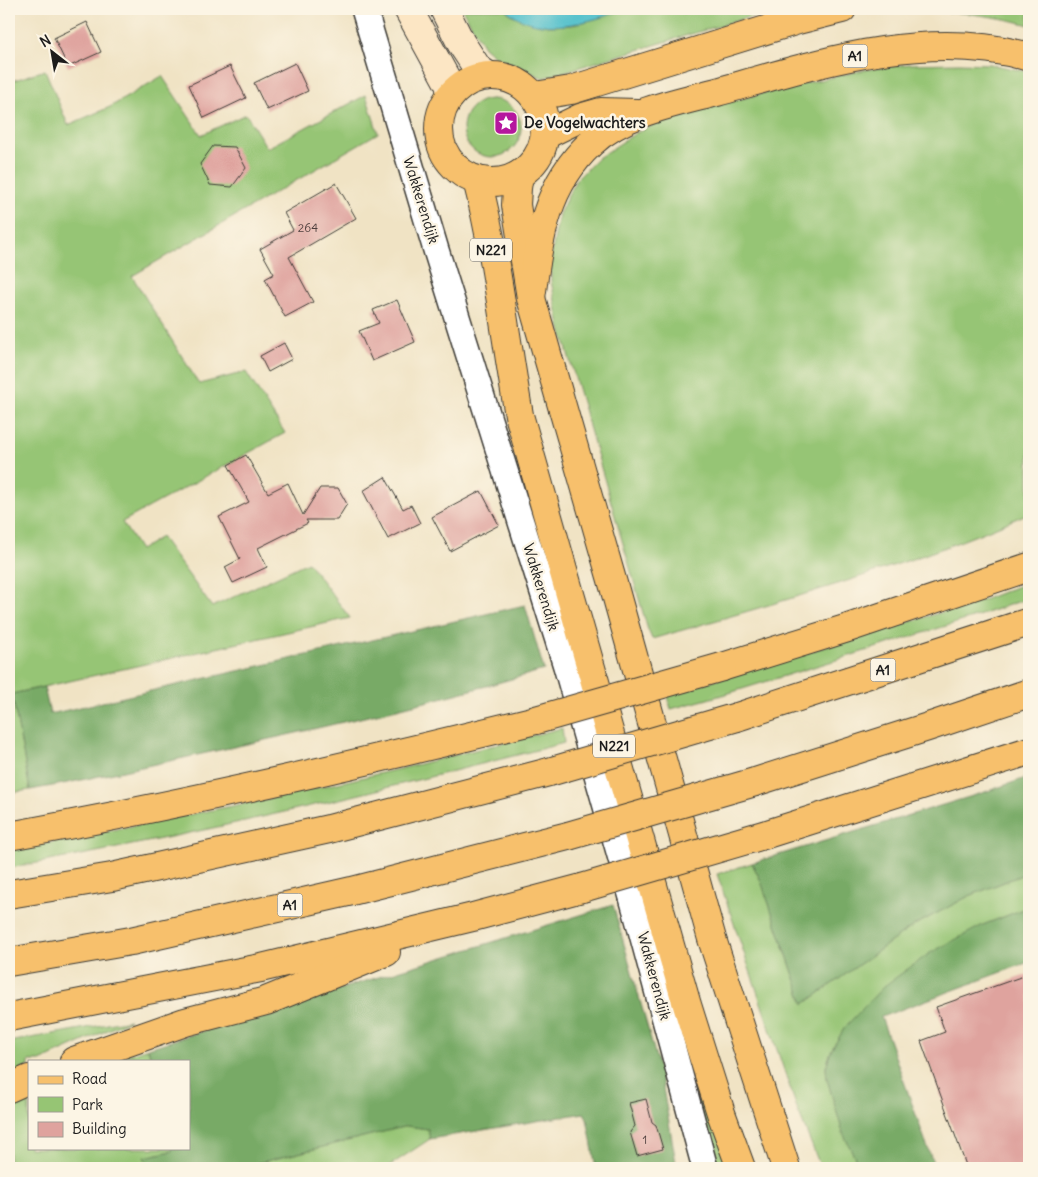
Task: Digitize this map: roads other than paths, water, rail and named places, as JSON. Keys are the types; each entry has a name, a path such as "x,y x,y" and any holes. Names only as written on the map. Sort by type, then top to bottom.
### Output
{"main road":[{"path":"408,9 449,84 451,93"},
{"path":"444,9 461,43 478,70 489,76"},
{"path":"535,96 571,90 798,20 842,9"},
{"name":"A1","path":"531,298 540,236 548,209 559,184 574,162 591,143 612,127 644,113 770,77 835,60 889,50 974,47 1006,50 1029,56"},
{"path":"489,76 505,77 517,82 535,96 545,114 543,146 535,161 520,175 493,182 477,180 462,174 450,162 442,149 438,133 439,117 444,102 451,93 475,78 489,76"},
{"name":"A1","path":"545,135 580,118 601,112 644,113"},
{"name":"N221","path":"520,175 516,206 531,298 712,939 786,1168"},
{"name":"Wakkerendijk","path":"477,180 504,319 518,415 686,1005 741,1168"},
{"path":"978,585 1029,550"},
{"path":"9,836 113,817 284,780 536,720 722,667 1029,568"},
{"name":"A1","path":"9,894 112,877 319,832 549,772 737,717 1029,622"},
{"name":"A1","path":"9,962 130,940 352,892 568,836 755,782 1029,693"},
{"path":"9,1018 261,968 473,917 582,888 767,834 1029,752"},
{"path":"77,1060 185,1022 266,1001 473,917"},
{"path":"9,1088 28,1079"}],"street":[{"name":"Wakkerendijk","path":"364,9 439,259 566,666 640,927 705,1168"}],"water":[{"path":"505,9 627,9 580,23 549,26 519,18"}],"place":[{"name":"De Vogelwachters","path":"506,123"}]}
